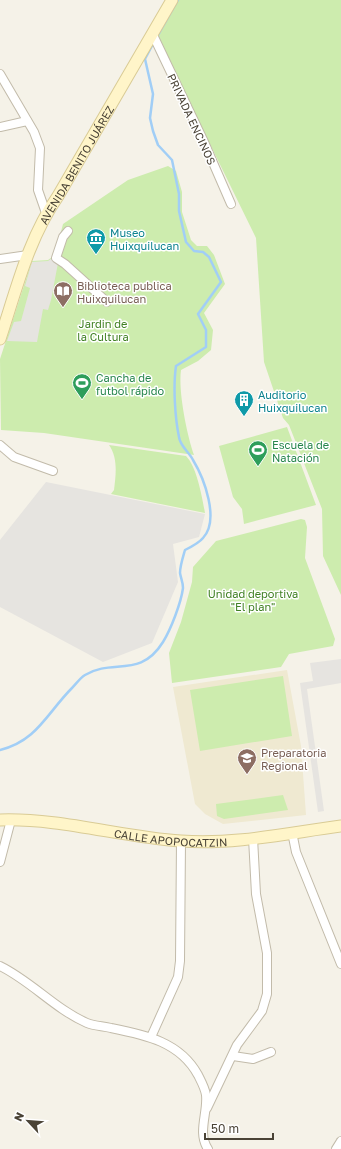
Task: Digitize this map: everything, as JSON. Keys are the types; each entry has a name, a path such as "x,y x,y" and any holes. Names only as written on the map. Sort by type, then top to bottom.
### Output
{"main road":[{"name":"AVENIDA BENITO JUÁREZ","path":"0,339 28,255 46,213 58,196 172,0"},
{"name":"CALLE APOPOCATZIN","path":"5,820 36,821 181,841 224,841 341,826"}],"street":[{"name":"PRIVADA ENCINOS","path":"153,35 204,142 230,204"},
{"path":"0,74 34,132 40,148 38,190 46,213"},
{"path":"0,128 27,121"},
{"path":"68,231 63,238 56,258 65,264 107,302"},
{"path":"0,259 28,255"},
{"path":"0,445 14,457 53,471"},
{"path":"0,862 5,820"},
{"path":"292,832 296,852 340,960"},
{"path":"205,1113 240,1040 259,1016 267,994 267,953 256,894 254,838"},
{"path":"151,1037 178,977 180,961 181,841"},
{"path":"0,966 70,1014 88,1023 151,1037 168,1044 181,1053 198,1075 206,1096 203,1136 208,1149"},
{"path":"233,1056 253,1060 271,1052"},
{"path":"336,1149 341,1142"}],"shaded area":[{"path":"55,256 58,263 51,300 48,310 43,309 37,342 7,341 14,322 21,321 30,288 25,286 32,262 48,261"},
{"path":"46,482 205,514 199,537 173,544 178,582 152,643 103,662 0,607 0,540"},
{"path":"341,659 341,683 307,689 324,811 318,812 300,683 313,681 310,663"},
{"name":"Preparatoria Regional","path":"287,670 301,746 306,815 223,824 205,814 195,804 173,687"}],"green space":[{"path":"174,0 341,0 341,595 323,556 322,509 289,425 283,418 264,362 256,238 154,30"},
{"name":"Jardin de la Cultura","path":"168,166 176,171 182,192 182,212 191,240 197,246 207,246 214,255 225,284 204,313 213,330 211,350 198,361 181,370 180,379 184,413 194,455 44,433 1,430 0,359 32,261 48,260 55,255 63,224 128,180"},
{"path":"287,427 316,505 244,524 242,509 233,497 219,446"},
{"path":"109,445 186,456 190,461 196,475 205,513 111,494 114,490 116,466 114,455"},
{"name":"Unidad deportiva \"El plan\"","path":"301,519 305,520 307,527 305,558 335,639 333,646 289,654 281,667 172,683 169,653 181,622 192,582 193,567 216,541"},
{"path":"283,676 292,736 200,751 190,690"},
{"path":"283,795 288,810 224,819 217,816 216,804"}],"waterway":[{"path":"157,37 178,0"},
{"path":"0,750 13,746 32,733 63,697 85,675 95,670 136,664 145,660 154,653 166,637 180,601 183,588 180,570 185,550 203,538 208,530 210,521 210,510 202,477 180,440 176,411 175,383 176,366 206,347 206,330 198,314 221,282 209,257 203,252 194,251 186,242 179,211 179,194 172,160 158,145 153,131 150,118 153,94 145,59 154,42"}],"place":[{"name":"Museo Huixquilucan","path":"96,255"},
{"name":"Biblioteca publica Huixquilucan","path":"63,308"},
{"name":"Cancha de futbol rápido","path":"82,400"},
{"name":"Auditorio Huixquilucan","path":"244,417"},
{"name":"Escuela de Natación","path":"258,467"},
{"name":"Preparatoria Regional","path":"247,775"}]}
